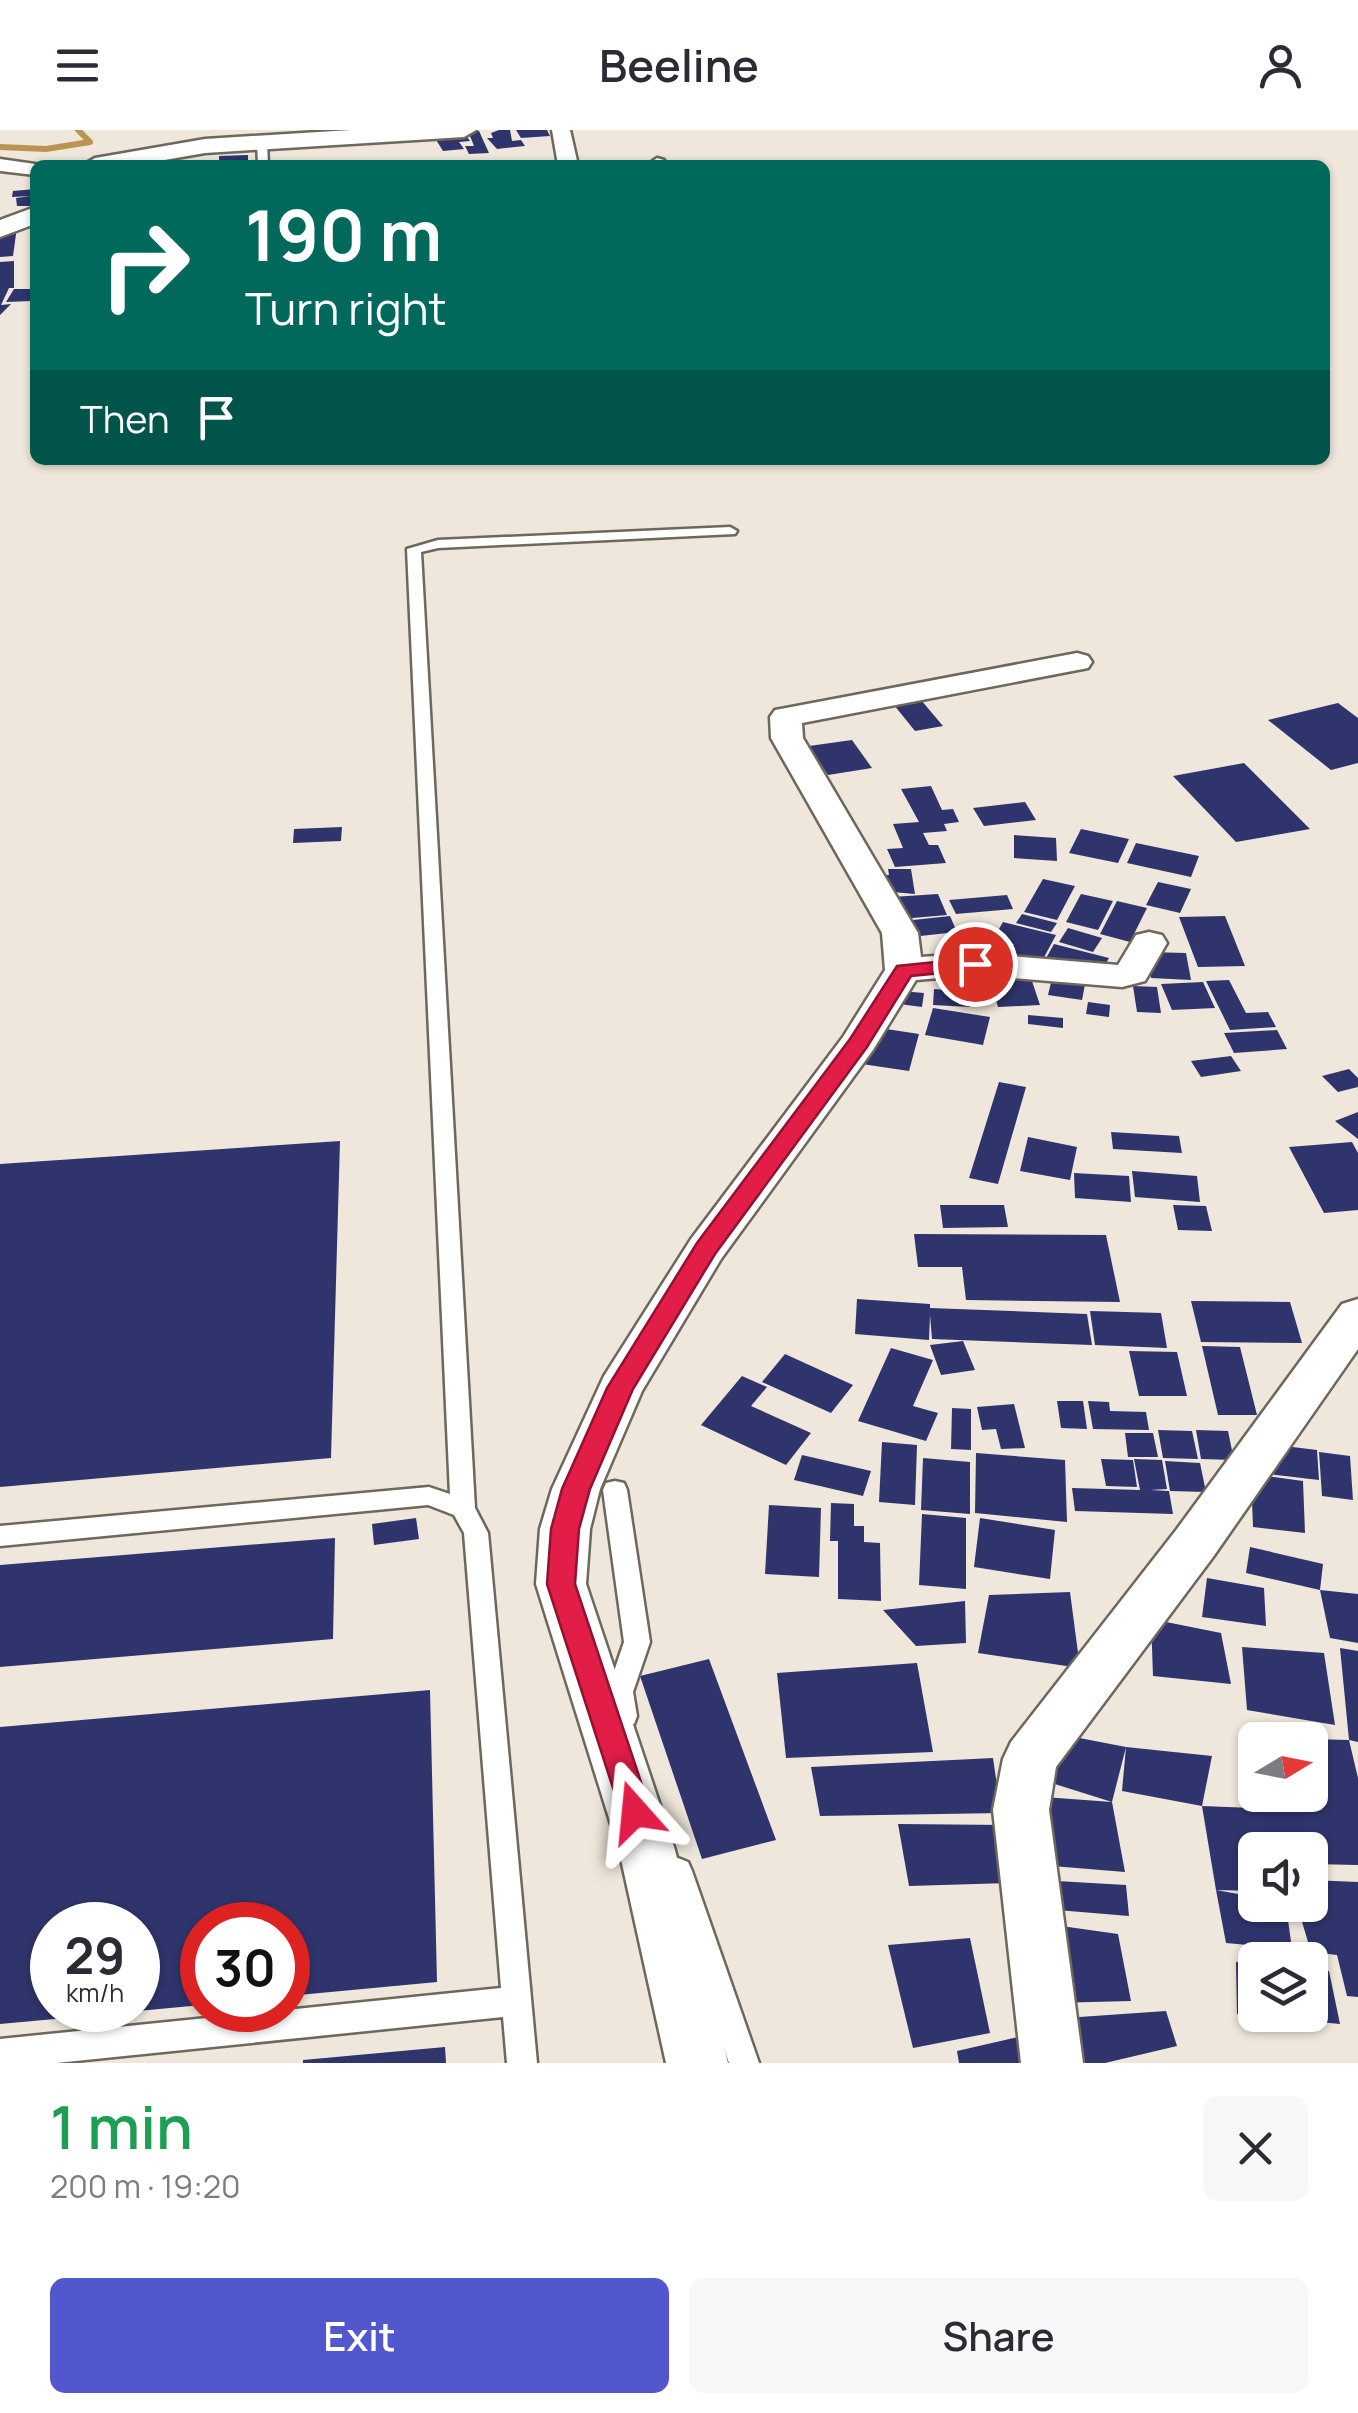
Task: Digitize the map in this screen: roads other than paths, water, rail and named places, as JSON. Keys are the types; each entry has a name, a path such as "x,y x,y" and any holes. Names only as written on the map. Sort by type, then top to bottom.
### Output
{"street":[{"path":"118,160 227,137 262,153 464,130"},
{"path":"561,130 567,160"},
{"path":"0,165 30,168"},
{"path":"0,229 30,217"},
{"path":"697,2063 647,1850 561,1584 565,1529 576,1489 620,1388 706,1248 859,1042 904,970 900,932 787,738 786,716 1076,662"},
{"path":"904,970 975,964 1122,976 1132,973 1150,943"},
{"path":"1052,2063 1020,1810 1030,1759 1195,1543 1358,1315"}],"lane":[{"path":"522,2063 476,1533 463,1508 414,549 438,544 730,531"},
{"path":"616,1490 638,1642 620,1692 622,1710 744,2063"},
{"path":"0,1536 429,1496 463,1508"},
{"path":"0,2054 517,2001"}],"waterway":[{"path":"0,147 46,149 90,142 78,130"}]}
